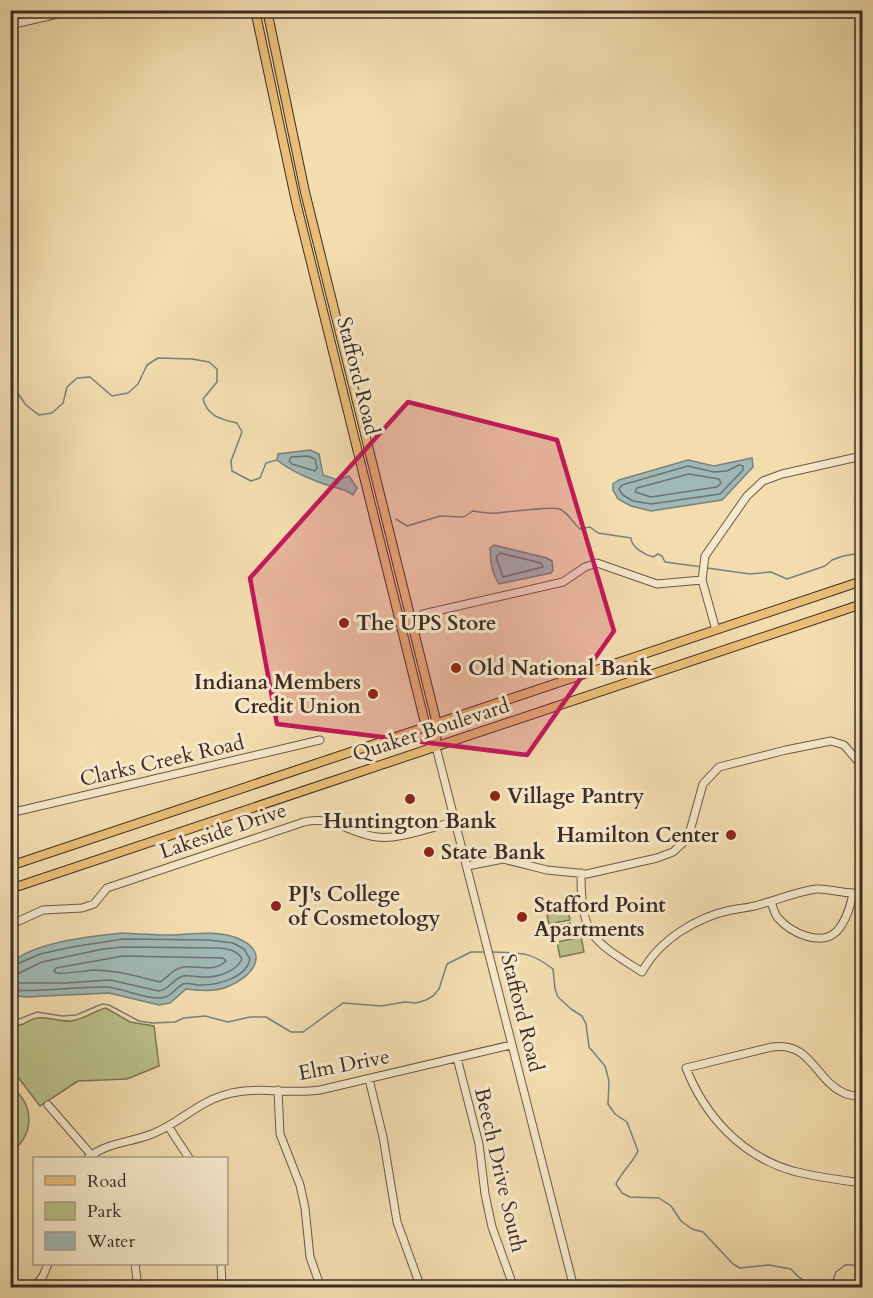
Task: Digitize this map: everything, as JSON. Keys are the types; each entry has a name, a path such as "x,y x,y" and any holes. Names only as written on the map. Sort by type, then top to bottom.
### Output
{"main road":[{"name":"Stafford Road","path":"255,10 296,202 426,727 436,747"},
{"name":"Stafford Road","path":"267,10 309,208 437,724 436,747"},
{"name":"Quaker Boulevard","path":"10,866 862,581"},
{"name":"Quaker Boulevard","path":"10,889 862,604"}],"street":[{"path":"10,25 75,10"},
{"path":"716,630 702,578 705,556 747,496 763,481 782,474 862,456"},
{"path":"423,614 563,582 585,567 597,563 657,584 702,578"},
{"name":"Clarks Creek Road","path":"10,813 320,740"},
{"path":"467,866 504,859 547,870 595,873 657,858 679,849 691,833 704,784 719,767 831,741 844,745 862,766"},
{"name":"Stafford Road","path":"436,747 574,1287"},
{"name":"Lakeside Drive","path":"10,925 43,910 82,908 94,904 107,888 304,822 325,820 378,837 392,837 456,821"},
{"path":"581,873 582,911 591,932 604,947 642,972 658,948 697,922 804,891 824,888 853,894 862,892"},
{"path":"771,901 776,916 786,926 816,939 835,933 844,922 853,894"},
{"name":"Elm Drive","path":"91,1157 101,1149 146,1136 168,1126 199,1106 224,1095 255,1089 305,1092 511,1045"},
{"path":"862,1096 852,1096 839,1090 804,1055 786,1046 772,1047 686,1068 697,1093 710,1113 726,1132 745,1147 772,1163 792,1170 862,1183"},
{"name":"Beech Drive South","path":"457,1058 479,1144 485,1194 494,1238 514,1287"},
{"path":"369,1079 383,1137 397,1222 421,1287"},
{"path":"278,1090 280,1134 300,1185 310,1257 321,1287"},
{"path":"48,1105 91,1157"},
{"path":"168,1126 188,1157"},
{"path":"34,1287 44,1276 47,1265"},
{"path":"135,1265 138,1287"},
{"path":"221,1265 222,1284"}],"highlighted area":[{"path":"408,402 557,440 614,631 527,755 277,724 250,578"}],"green space":[{"path":"568,910 570,920 549,924 547,915"},
{"path":"570,923 572,933 552,937 550,928"},
{"path":"581,937 584,952 560,957 557,942"},
{"path":"106,1008 130,1022 154,1026 159,1066 127,1079 78,1081 40,1106 11,1068 11,1024 19,1025 41,1018 75,1020"},
{"path":"10,1086 24,1101 29,1119 24,1137 11,1152"}],"water":[{"path":"310,450 319,454 323,475 338,480 349,476 357,488 353,495 302,475 277,460 278,454"},
{"path":"752,458 753,467 722,500 651,511 631,506 618,499 613,490 613,484 619,480 688,460 714,466"},
{"path":"494,545 547,558 552,561 553,570 551,573 499,584 491,562 490,548"},
{"path":"122,933 173,935 214,933 230,936 248,944 254,950 255,964 244,977 227,987 207,991 186,989 170,1003 159,1005 109,993 25,997 11,995 11,963 22,956 64,941"}],"waterway":[{"path":"10,388 17,392 26,405 39,415 52,413 63,403 67,387 77,378 90,377 112,396 128,393 138,384 147,365 158,358 209,362 217,369 217,382 203,399 205,405 216,416 237,423 242,432 231,461 232,471 251,481 260,478 266,463 277,460"},
{"path":"396,519 407,526 440,516 464,517 473,511 493,513 556,508 566,513 580,529 590,527 598,533 631,538 636,547 650,556 658,554 665,562 702,567"},
{"path":"707,568 750,574 771,572 787,579 825,566 832,560 843,556 862,553"},
{"path":"10,1015 19,1019 37,1012 62,1016 76,1015 102,1004 109,1005 139,1021 152,1023 175,1022 184,1018 205,1016 228,1022 250,1017 266,1017 291,1032 303,1032 343,1003 381,1006 426,1000 439,989 447,964 471,952 486,952"},
{"path":"491,952 524,954 545,963 553,969 558,997 582,1016 586,1024 589,1047 605,1066 609,1081 608,1104 615,1114 627,1122 638,1151 616,1184 622,1193 630,1197 659,1198 671,1206 681,1221 692,1229 703,1232 733,1264 740,1268 769,1265 791,1269 800,1278 815,1284 833,1280 836,1272 845,1265 857,1265 862,1268"}],"place":[{"name":"The UPS Store","path":"344,623"},
{"name":"Old National Bank","path":"456,668"},
{"name":"Indiana Members Credit Union","path":"373,694"},
{"name":"Village Pantry","path":"495,796"},
{"name":"Huntington Bank","path":"410,799"},
{"name":"Hamilton Center","path":"731,835"},
{"name":"State Bank","path":"429,852"},
{"name":"PJ's College of Cosmetology","path":"276,906"},
{"name":"Stafford Point Apartments","path":"522,917"}]}
